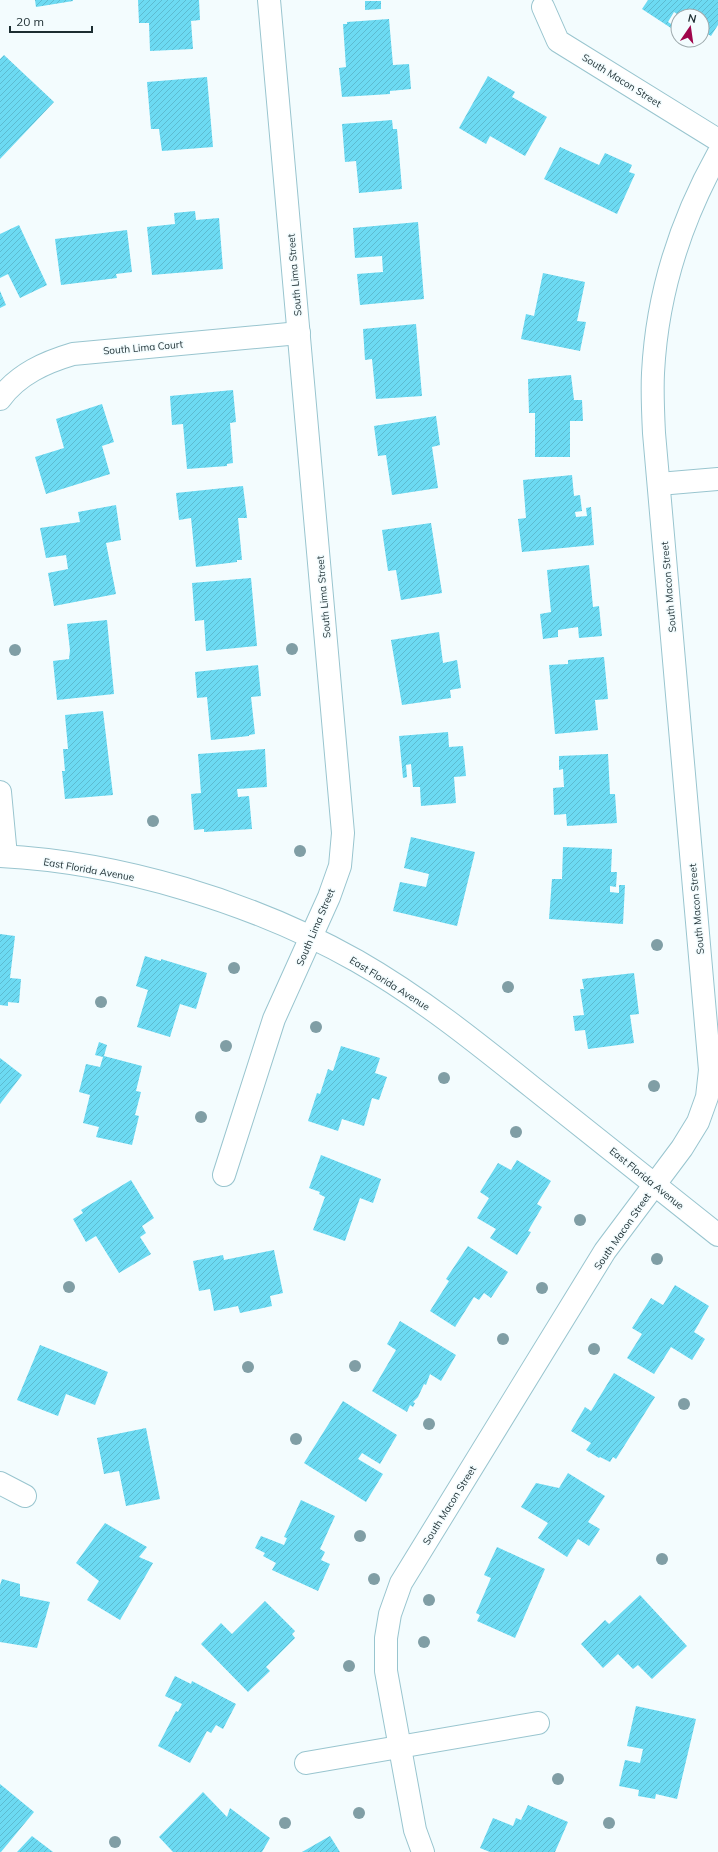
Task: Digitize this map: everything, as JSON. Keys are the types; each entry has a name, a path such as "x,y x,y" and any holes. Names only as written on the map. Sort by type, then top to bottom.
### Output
{"street":[{"name":"South Lima Street","path":"224,1175 274,1020 329,897 340,866 343,833 269,0"},
{"name":"South Macon Street","path":"542,7 558,41 718,140"},
{"name":"South Macon Street","path":"422,1852 415,1830 386,1671 386,1638 390,1614 401,1583 605,1251 682,1148 698,1122 707,1096 710,1070 654,433 653,374 657,325 666,278 681,231 700,186 718,154"},
{"name":"South Lima Court","path":"0,398 23,375 47,362 73,354 299,332"},
{"path":"659,484 718,479"},
{"path":"0,792 3,856"},
{"name":"East Florida Avenue","path":"3,856 97,868 186,889 266,918 311,937 400,987 448,1020 718,1235"},
{"path":"0,1483 25,1496"},
{"path":"306,1763 538,1723"}],"building":[{"path":"35,0 73,0 73,1 36,7"},
{"path":"138,0 199,0 200,20 191,21 193,49 150,51 149,23 139,23"},
{"path":"648,0 718,0 718,25 710,35 710,8 670,8 670,19 668,22 670,23 670,27 642,9"},
{"path":"365,1 381,1 381,9 365,10"},
{"path":"389,19 393,65 409,64 411,89 390,91 390,94 342,97 339,68 346,67 343,24 347,24 347,22"},
{"path":"4,55 54,102 0,159 0,59"},
{"path":"488,76 515,92 512,97 547,117 525,156 490,136 486,144 459,128"},
{"path":"207,77 213,147 162,151 159,129 151,129 147,82"},
{"path":"392,120 393,129 397,129 402,189 359,193 356,161 345,162 342,124"},
{"path":"560,147 599,165 605,153 632,165 629,172 635,174 617,214 544,179"},
{"path":"195,211 196,220 219,218 223,269 152,275 147,227 175,224 174,213"},
{"path":"418,222 424,299 360,305 357,274 383,272 382,256 355,258 353,228"},
{"path":"19,225 47,285 20,298 8,274 0,278 0,234"},
{"path":"127,230 132,272 116,274 117,278 61,285 55,239"},
{"path":"543,273 585,282 577,321 586,322 580,351 521,339 526,314 534,316"},
{"path":"0,291 6,305 0,308"},
{"path":"416,324 422,396 376,399 372,359 365,360 363,329"},
{"path":"571,375 574,400 582,400 583,421 570,421 570,457 535,457 535,413 529,413 528,379"},
{"path":"233,390 236,422 230,423 233,463 227,464 227,466 187,469 183,424 172,425 170,396"},
{"path":"102,404 114,442 102,446 110,474 46,494 35,457 64,448 56,419"},
{"path":"436,416 440,445 432,447 438,488 392,495 386,455 378,456 374,426"},
{"path":"572,475 574,496 580,495 582,511 575,512 576,517 587,516 586,508 591,507 594,545 522,552 518,519 526,518 523,480"},
{"path":"243,486 247,518 238,518 242,560 237,560 237,562 196,567 191,518 179,520 176,493"},
{"path":"116,505 121,540 106,543 116,594 54,606 48,573 68,569 66,555 46,558 40,528 80,522 78,512"},
{"path":"431,523 442,593 401,600 396,570 388,571 382,530"},
{"path":"589,565 593,607 599,606 602,636 579,638 578,627 558,630 558,637 543,639 540,614 551,612 547,570"},
{"path":"251,578 257,646 206,651 204,620 195,621 192,583"},
{"path":"107,620 114,694 57,700 53,661 69,659 70,650 67,624"},
{"path":"439,632 443,663 457,660 461,688 450,690 451,698 402,705 391,640"},
{"path":"604,657 608,699 595,700 598,730 555,734 549,665 568,664 568,660"},
{"path":"258,665 261,696 251,697 255,734 211,740 207,697 197,698 195,672"},
{"path":"103,711 113,795 65,799 62,771 65,771 63,749 68,749 65,715"},
{"path":"448,732 449,747 463,746 466,776 454,777 456,803 421,806 420,787 413,787 411,764 406,765 407,777 403,778 399,736"},
{"path":"265,749 267,787 237,789 238,797 249,796 252,829 204,832 204,829 194,830 191,794 201,793 198,754"},
{"path":"608,754 610,794 615,794 617,823 567,826 566,814 554,815 553,788 564,787 563,769 559,770 559,756"},
{"path":"411,837 475,852 457,926 393,911 400,882 426,887 429,874 404,868"},
{"path":"563,847 612,849 611,872 617,872 616,887 610,886 610,892 619,893 619,885 625,885 623,924 549,919 552,879 562,879"},
{"path":"0,934 15,936 10,978 21,979 19,1003 8,1002 8,1006 0,1005"},
{"path":"145,956 161,961 161,959 207,973 196,1009 180,1004 170,1037 137,1027 148,990 136,986"},
{"path":"634,973 639,1014 630,1015 634,1043 588,1049 585,1030 575,1031 573,1016 584,1015 580,989 584,989 582,979"},
{"path":"99,1042 107,1045 104,1056 142,1066 136,1091 141,1092 135,1115 139,1116 132,1145 96,1137 99,1127 83,1123 90,1095 79,1092 86,1064 100,1067 103,1057 95,1055"},
{"path":"341,1046 380,1058 375,1073 387,1077 379,1100 372,1098 364,1126 342,1119 338,1131 308,1121 317,1093 320,1094 328,1069 333,1071"},
{"path":"0,1058 22,1075 0,1104"},
{"path":"321,1155 381,1179 373,1203 360,1198 345,1241 313,1230 325,1197 319,1194 320,1192 309,1188"},
{"path":"517,1160 551,1181 537,1204 542,1207 528,1231 531,1232 517,1255 490,1238 496,1229 477,1218 489,1198 480,1192 498,1163 511,1170"},
{"path":"131,1180 154,1218 142,1226 146,1233 140,1237 151,1254 119,1273 96,1236 86,1242 73,1219 83,1213 81,1210"},
{"path":"468,1246 508,1272 491,1298 484,1293 479,1300 474,1297 455,1327 430,1311 449,1281 446,1279"},
{"path":"274,1250 283,1293 270,1296 272,1306 240,1313 238,1306 214,1311 210,1289 199,1291 193,1261 223,1255 224,1260"},
{"path":"675,1285 709,1306 694,1332 705,1339 692,1360 671,1347 654,1374 627,1358 642,1334 632,1328 651,1298 663,1305"},
{"path":"400,1321 456,1355 441,1381 430,1374 426,1385 424,1384 418,1397 413,1402 415,1403 413,1407 410,1405 407,1412 372,1391 396,1350 387,1344"},
{"path":"40,1345 108,1372 95,1405 66,1394 58,1416 17,1400"},
{"path":"614,1373 655,1397 616,1459 613,1457 610,1462 600,1457 599,1458 586,1450 591,1443 571,1431 585,1407 591,1411"},
{"path":"343,1401 397,1435 380,1464 362,1453 358,1459 383,1474 366,1502 304,1463"},
{"path":"146,1428 160,1499 126,1506 119,1471 104,1474 97,1438"},
{"path":"568,1473 605,1496 588,1522 600,1529 589,1546 578,1539 567,1557 538,1538 548,1523 521,1507 536,1483 559,1488"},
{"path":"301,1500 335,1516 320,1549 325,1552 321,1560 330,1564 318,1591 272,1570 276,1563 263,1556 265,1553 255,1548 261,1536 284,1545 287,1538 284,1537"},
{"path":"105,1523 147,1547 139,1557 153,1563 120,1620 87,1600 99,1581 76,1563"},
{"path":"497,1547 545,1569 515,1638 477,1621 480,1615 476,1613 491,1578 484,1575"},
{"path":"2,1579 20,1584 20,1596 50,1602 37,1648 0,1642 0,1585"},
{"path":"640,1595 687,1646 652,1679 638,1665 633,1669 618,1654 603,1668 581,1644 605,1620 609,1624"},
{"path":"265,1601 295,1631 292,1634 295,1638 266,1667 270,1671 248,1692 201,1644 221,1623 232,1634"},
{"path":"175,1676 191,1684 192,1681 236,1704 223,1729 216,1725 211,1733 207,1731 190,1763 158,1746 176,1711 178,1712 182,1704 165,1696"},
{"path":"636,1706 696,1719 677,1799 656,1794 655,1799 638,1796 639,1790 619,1786 625,1760 640,1763 643,1749 627,1746"},
{"path":"0,1784 34,1812 1,1852 0,1852"},
{"path":"203,1792 227,1817 230,1808 270,1838 262,1852 173,1852 159,1837"},
{"path":"528,1805 568,1822 555,1852 490,1852 480,1848 493,1818 513,1826 516,1818 521,1820"},
{"path":"32,1836 53,1852 17,1852"},
{"path":"330,1836 340,1852 302,1852"}]}
